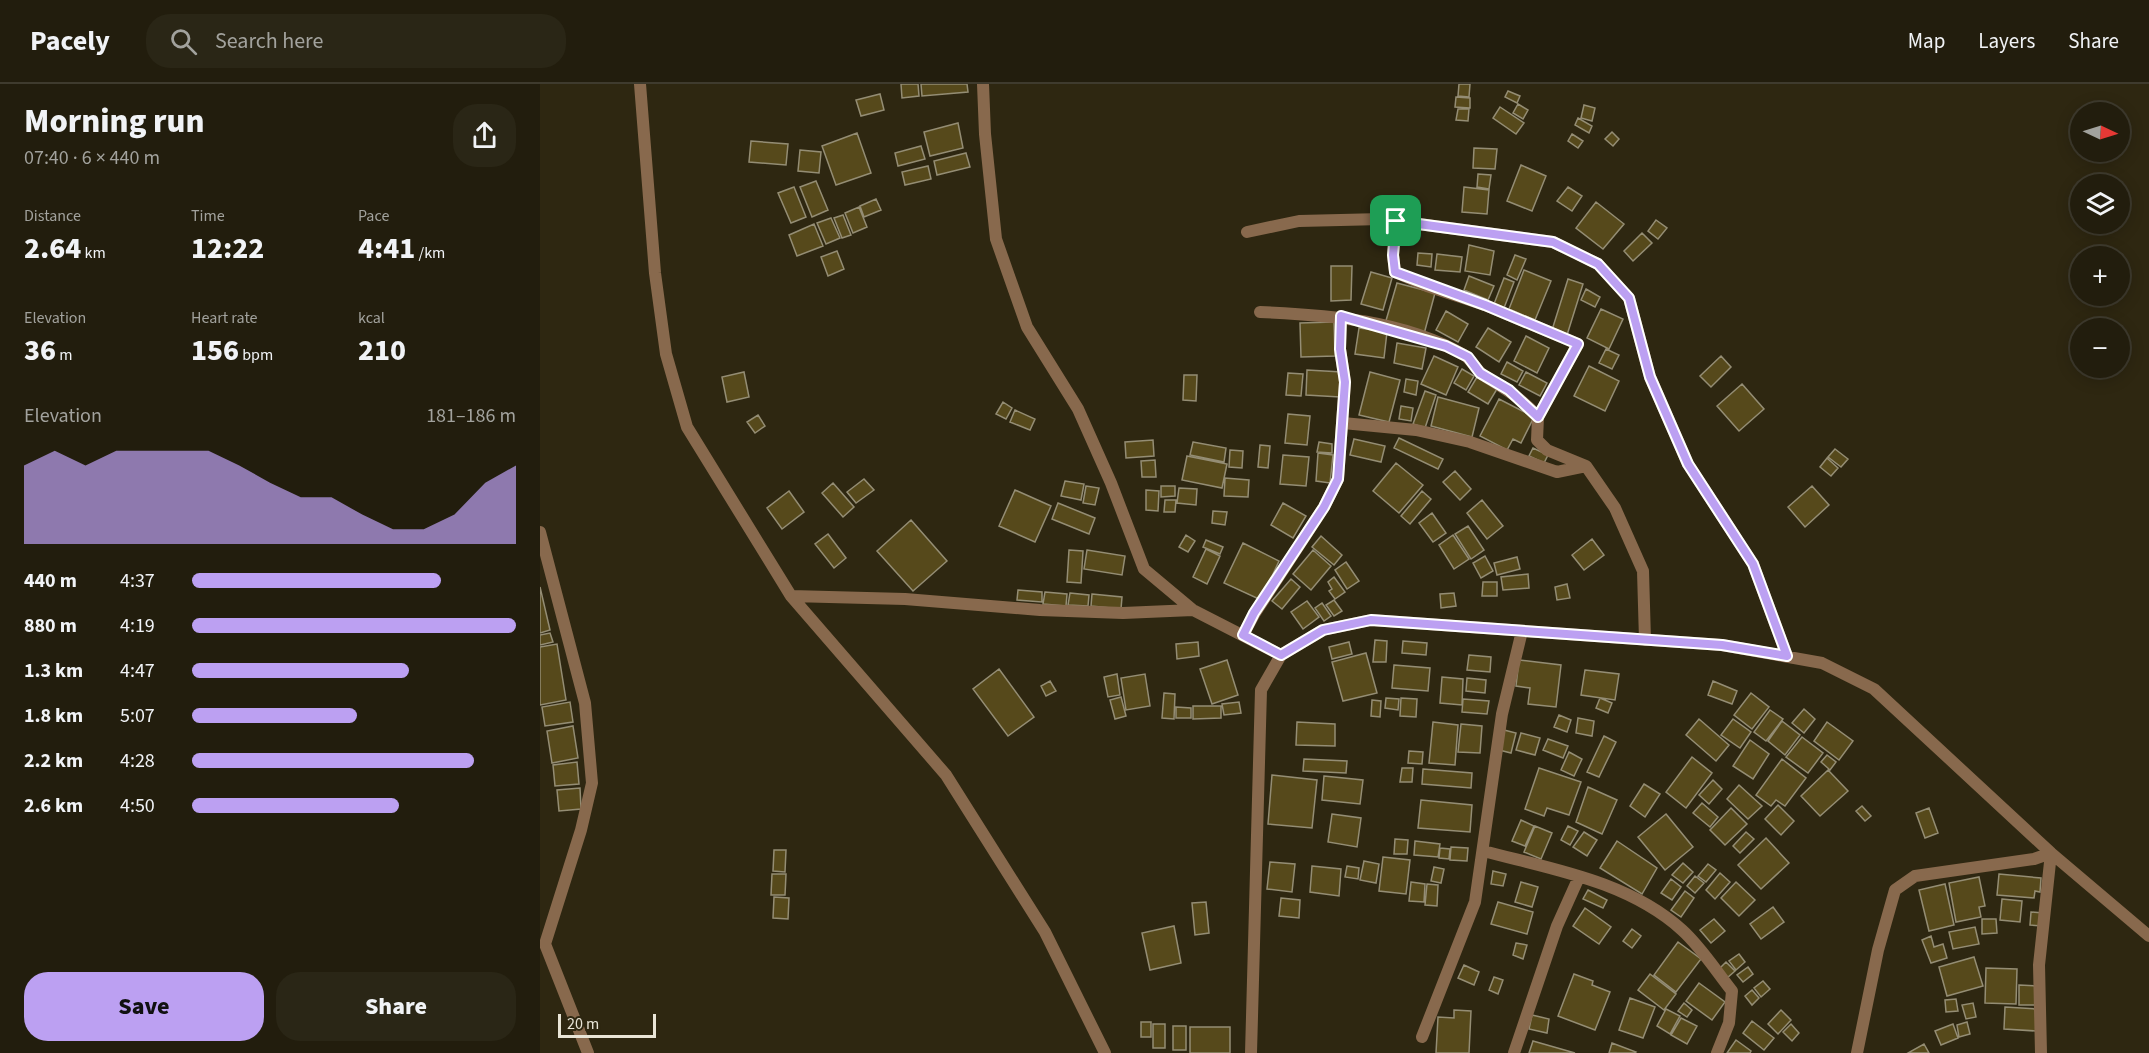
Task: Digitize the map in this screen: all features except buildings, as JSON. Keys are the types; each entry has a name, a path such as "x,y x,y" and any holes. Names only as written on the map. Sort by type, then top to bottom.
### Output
{"street":[{"path":"640,84 656,284 666,354 687,427 791,596 946,775 1045,932 1105,1053"},
{"path":"983,84 985,134 996,239 1027,327 1078,409 1111,483 1144,569 1193,610 1281,655"},
{"path":"1247,232 1299,221 1396,221 1553,242 1598,264 1629,298 1650,377 1688,464 1753,564 1787,656"},
{"path":"1396,221 1393,255 1395,272 1485,305 1578,344 1538,417 1537,440 1547,450 1586,466 1616,508 1643,571 1645,640"},
{"path":"1260,312 1341,316 1446,346 1468,357 1480,373 1509,390 1538,417"},
{"path":"1243,635 1254,613 1324,507 1338,479 1345,382 1340,349 1341,316"},
{"path":"1343,423 1416,430 1470,441 1557,472 1586,466"},
{"path":"540,531 585,703 592,783 581,830 545,944 588,1053"},
{"path":"791,596 905,599 1040,610 1123,613 1193,610"},
{"path":"1251,1053 1261,690 1281,655 1323,630 1371,620 1722,645 1822,663 1874,690 2051,853 2149,936"},
{"path":"1422,1037 1475,902 1502,714 1521,631"},
{"path":"1483,851 1579,877 1648,904 1683,931 1732,991 1729,1023 1717,1053"},
{"path":"1857,1053 1878,950 1895,890 1915,876 2034,859 2051,853"},
{"path":"2041,1053 2039,965 2051,853"},
{"path":"1514,1053 1557,926 1579,877"}],"route":[{"path":"1396,221 1553,242 1598,264 1629,298 1650,377 1688,464 1753,564 1787,656 1722,645 1371,620 1323,630 1281,655 1243,635 1254,613 1286,568 1324,507 1338,479 1345,382 1340,349 1341,316 1409,334 1446,346 1468,357 1480,373 1509,390 1538,417 1544,401 1578,344 1485,305 1427,286 1395,272 1393,255 1396,221"}]}
